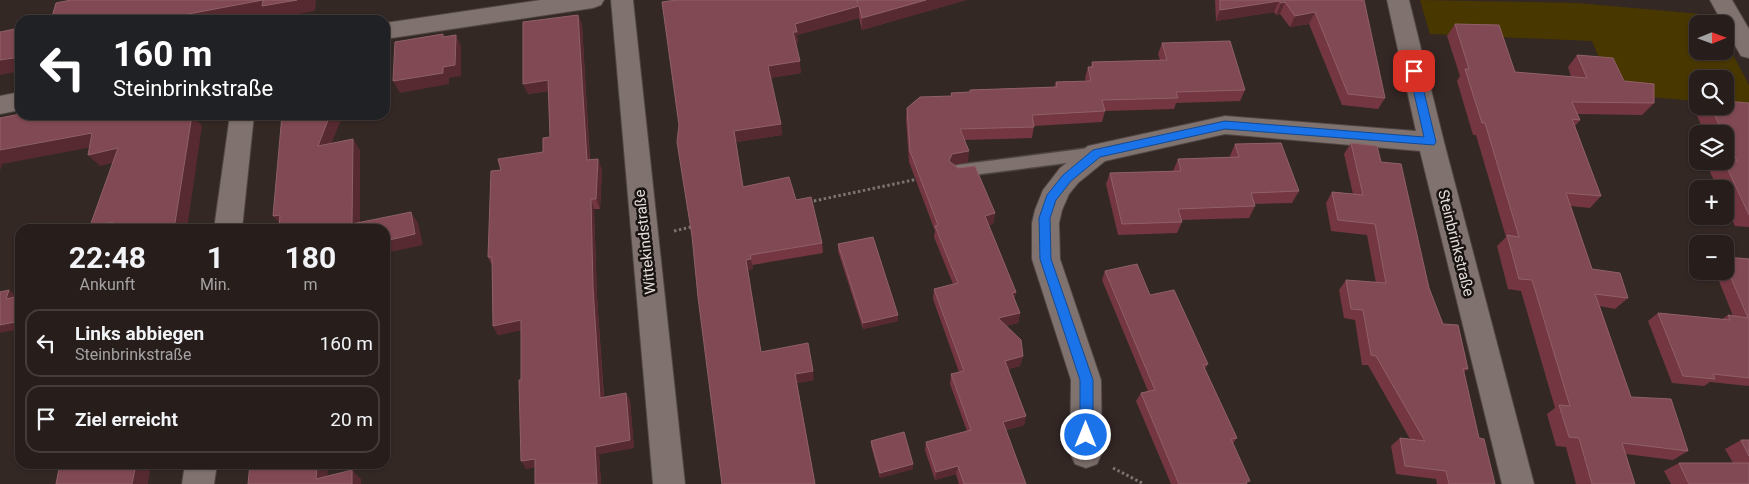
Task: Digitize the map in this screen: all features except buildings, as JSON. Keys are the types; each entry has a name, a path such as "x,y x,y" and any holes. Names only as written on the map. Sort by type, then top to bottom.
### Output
{"street":[{"path":"390,30 593,0"},
{"name":"Wittekindstraße","path":"622,0 668,484"},
{"name":"Steinbrinkstraße","path":"1398,0 1431,142 1518,484"},
{"path":"1722,0 1749,50"},
{"path":"0,105 15,102"},
{"path":"229,224 241,120"},
{"path":"1086,453 1086,380 1046,259 1045,218 1051,198 1067,178 1097,153 1225,125 1431,142"},
{"path":"198,484 200,469"}],"lane":[{"path":"957,171 1097,153"}],"path":[{"path":"805,203 957,171"},
{"path":"644,237 701,225"}],"shaded area":[{"path":"1420,0 1577,3 1712,15 1689,15 1689,60 1734,60 1734,57 1749,85 1749,105 1734,104 1734,70 1689,70 1689,100 1614,94 1592,41 1430,34"}],"route":[{"path":"1086,435 1086,380 1046,259 1044,238 1045,218 1051,198 1067,178 1097,153 1225,125 1431,142 1414,71"}]}
